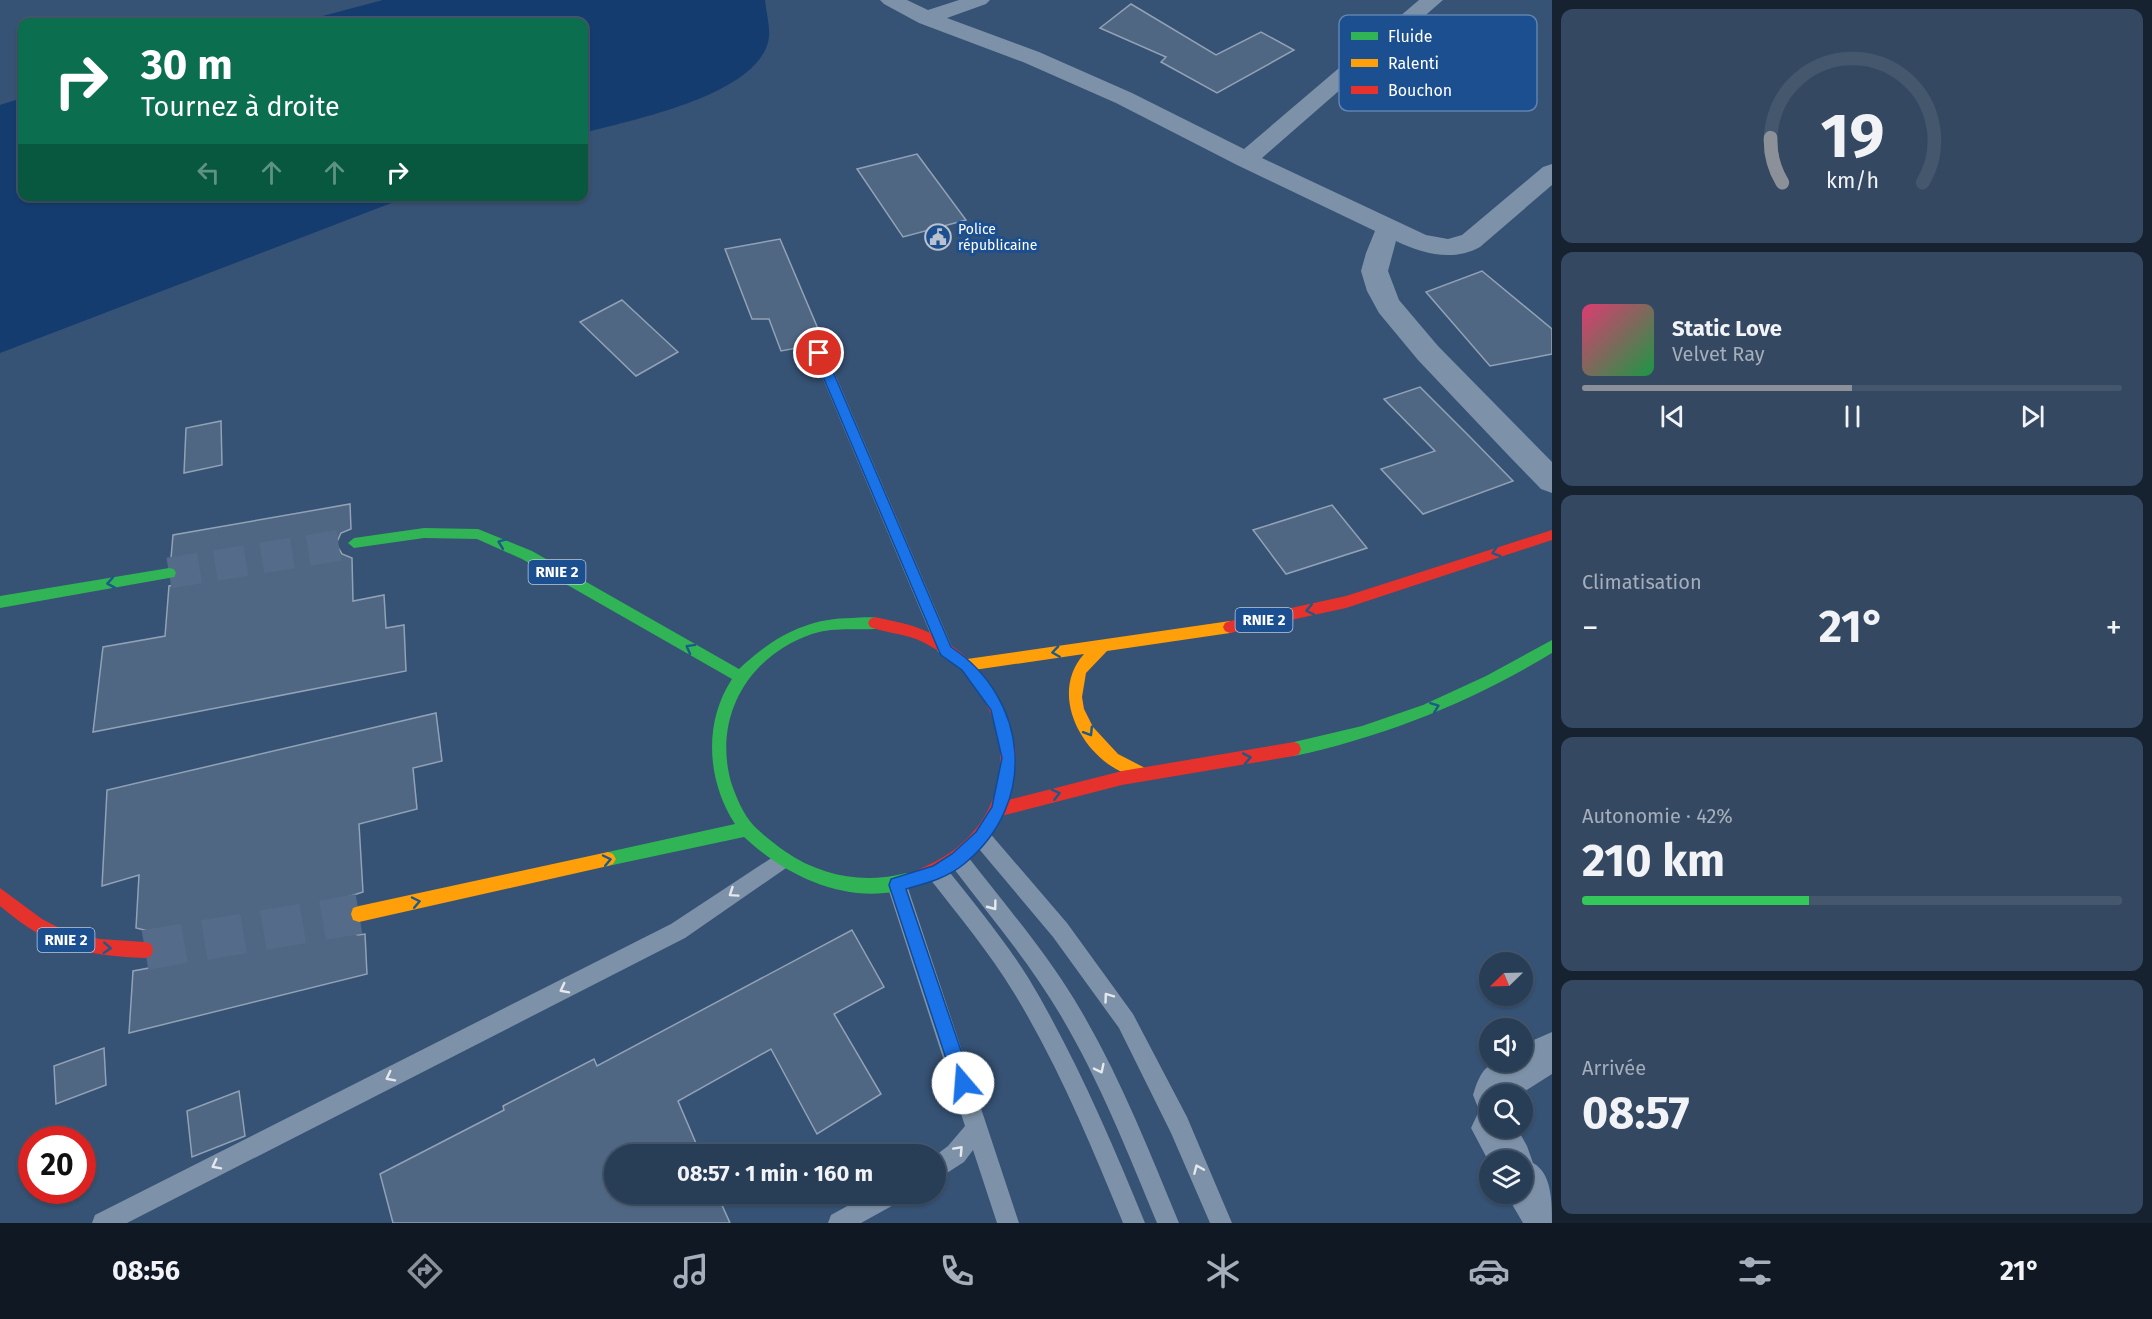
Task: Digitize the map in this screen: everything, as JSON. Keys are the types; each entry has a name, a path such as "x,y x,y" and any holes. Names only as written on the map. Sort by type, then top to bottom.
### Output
{"main road":[{"name":"RNIE 2","path":"354,543 424,532 478,534 527,555 741,677"},
{"name":"RNIE 2","path":"967,665 1232,627 1346,602 1552,535"},
{"path":"0,602 169,573"},
{"path":"875,622 924,636 967,665 998,708 1010,758 999,809 981,837 958,859 937,872 897,885 856,886 817,878 782,860 747,829 724,788 718,748 724,710 741,677 777,644 824,625 875,622"},
{"path":"1104,645 1085,662 1076,685 1077,711 1090,737 1113,759 1142,774"},
{"path":"999,809 1142,774 1209,765 1322,743 1392,723 1466,695 1552,646"},
{"path":"359,914 747,829"},
{"name":"RNIE 2","path":"0,896 18,912 52,935 88,947 145,950"}],"street":[{"path":"891,0 927,18 1031,57 1113,93 1389,229 1435,247 1460,247 1471,241 1552,172"},
{"path":"927,18 979,0"},
{"path":"1415,15 1432,0"},
{"path":"1246,160 1339,80"},
{"path":"1389,229 1379,252 1374,274 1378,289 1389,306 1431,355 1552,482"},
{"path":"1498,1084 1527,1064 1552,1053"},
{"path":"1533,1198 1548,1223"}],"lane":[{"path":"819,353 946,651"},
{"path":"981,837 1060,930 1126,1022 1179,1125 1221,1223"},
{"path":"958,859 1039,966 1080,1029 1120,1109 1168,1223"},
{"path":"103,1223 678,931 782,860"},
{"path":"937,872 989,939 1030,1002 1099,1138 1134,1223"},
{"path":"897,885 1008,1223"},
{"path":"946,1162 956,1154 978,1128"},
{"path":"839,1223 873,1204"}],"water":[{"path":"383,0 765,0 769,37 761,57 744,75 720,89 692,102 588,132 588,18 315,18"},
{"path":"18,99 18,201 397,201 0,353 0,105"}],"building":[{"path":"1131,4 1216,55 1261,32 1294,50 1217,93 1161,62 1166,57 1100,28"},
{"path":"917,154 966,220 903,237 857,169"},
{"path":"780,239 824,343 781,351 769,319 752,319 725,249"},
{"path":"1482,271 1552,329 1552,354 1490,366 1426,292"},
{"path":"622,300 678,352 636,376 580,322"},
{"path":"1420,387 1513,481 1423,514 1381,469 1435,451 1384,399"},
{"path":"221,421 222,465 184,473 186,428"},
{"path":"350,504 351,529 341,533 336,544 342,554 352,558 353,601 384,595 386,628 404,625 406,671 93,732 103,647 165,636 169,586 180,584 187,574 182,563 171,558 173,535"},
{"path":"1332,505 1367,548 1286,574 1253,530"},
{"path":"436,713 442,761 413,768 417,809 359,824 363,892 344,898 338,915 344,930 358,935 365,934 367,974 129,1033 133,971 160,966 167,949 160,934 136,928 139,875 102,886 107,790"},
{"path":"852,930 884,987 834,1014 881,1094 817,1134 771,1049 678,1101 696,1144 604,1144 604,1204 721,1204 730,1223 393,1223 380,1174 504,1110 503,1106 594,1059 597,1066"},
{"path":"104,1048 106,1085 56,1104 54,1066"},
{"path":"239,1091 245,1136 192,1157 187,1111"}],"tunnel":[{"path":"169,573 354,543"},
{"path":"145,950 359,914"}],"traffic: fast":[{"path":"354,543 424,533 478,534 527,555 741,677"},
{"path":"0,602 169,573"},
{"path":"875,623 831,624 807,630 781,643 745,672 731,693 723,712 719,753 722,773 727,793 747,829 780,857 797,867 816,876 854,885 895,884 915,879"},
{"path":"1294,749 1362,733 1428,710 1491,681 1552,646"},
{"path":"608,859 747,829"}],"traffic: slow":[{"path":"967,665 1230,627"},
{"path":"1104,645 1086,661 1079,673 1075,685 1077,709 1088,732 1104,751 1113,759 1142,774"},
{"path":"359,914 608,859"}],"traffic: jam":[{"path":"1230,627 1346,602 1552,535"},
{"path":"875,623 924,636 946,648 966,664 974,673 1001,718 1008,747 1008,775 1000,802 987,827 968,849 943,866 915,879"},
{"path":"999,809 1122,778 1294,749"},
{"path":"0,896 36,924 66,940 100,947 145,950"}],"place":[{"name":"Police républicaine","path":"938,237"}],"route":[{"path":"819,353 946,651 967,665 998,708 1010,758 999,809 981,837 958,859 937,872 897,885 963,1083"}]}
